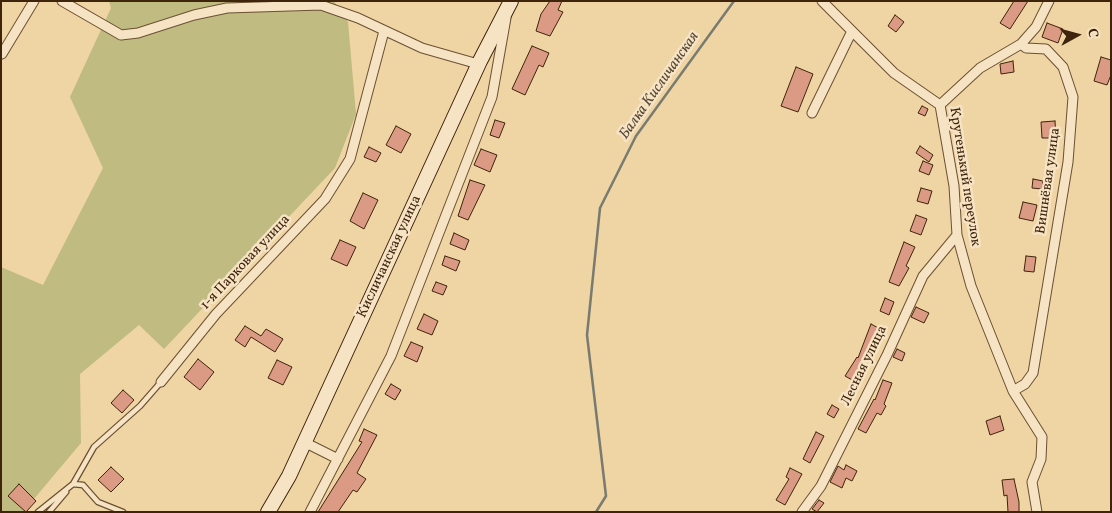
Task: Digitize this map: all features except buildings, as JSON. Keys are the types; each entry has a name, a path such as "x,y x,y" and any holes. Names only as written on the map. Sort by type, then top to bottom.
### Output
{"street":[{"path":"2,54 34,1"},
{"path":"62,1 120,35 138,33 194,15 227,8 321,5 342,12 422,48 478,64"},
{"name":"Крутенький переулок","path":"822,1 894,72 940,105 954,186 957,235 971,286 1013,391 1042,437 1041,459 1032,482 1036,512"},
{"path":"940,105 980,68 1021,44 1036,27 1049,1"},
{"path":"310,512 390,356 492,97 509,5"},
{"name":"Кисличанская улица","path":"268,512 289,476 478,64 509,5"},
{"name":"1-я Парковая улица","path":"162,382 216,314 325,199 350,159 384,30"},
{"path":"812,113 852,31"},
{"name":"Вишнёвая улица","path":"1013,391 1025,384 1033,373 1068,162 1073,97 1063,67 1046,49 1026,48 1021,44"},
{"name":"Лесная улица","path":"802,512 821,486 887,356 923,276 957,235"},
{"path":"304,442 338,458"}],"lane":[{"name":"1-я Парковая улица","path":"49,512 73,484 94,447 140,406 162,382"},
{"name":"1-я Парковая улица","path":"38,512 73,484"},
{"path":"73,484 83,485 98,502 123,512"}],"shaded area":[{"path":"109,1 334,1 348,22 356,114 335,168 164,349 139,325 80,374 81,443 23,512 1,512 1,267 43,285 103,168 70,97 111,8"}],"waterway":[{"name":"Балка Кисличанская","path":"596,512 606,496 587,335 600,208 636,136 734,1"}]}
